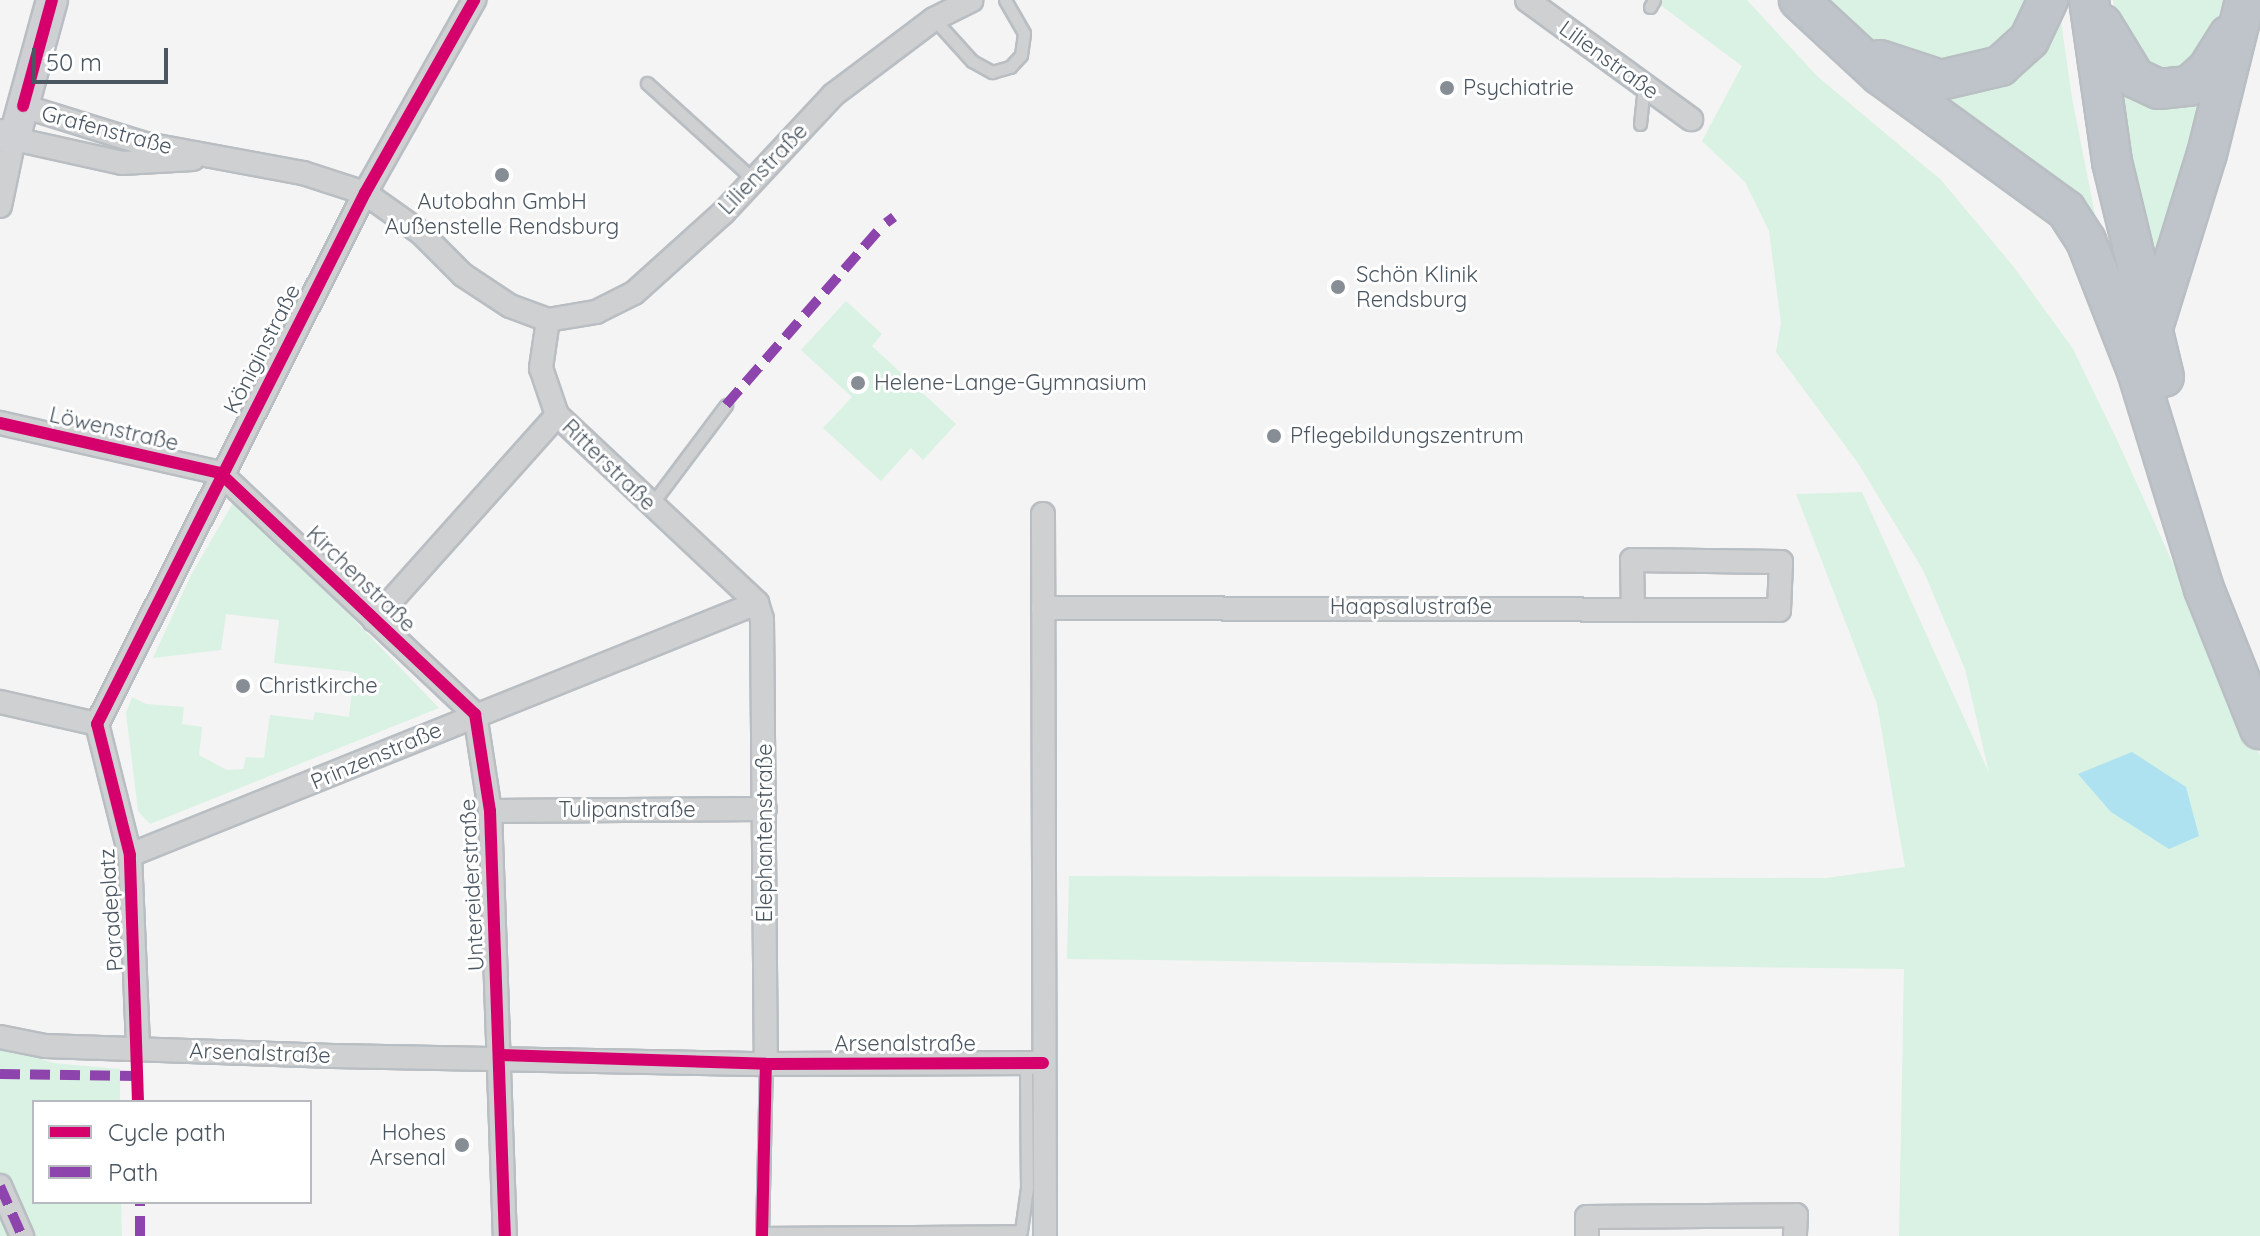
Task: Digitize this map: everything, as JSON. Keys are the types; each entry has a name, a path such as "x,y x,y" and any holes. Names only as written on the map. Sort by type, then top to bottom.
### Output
{"highway":[{"path":"1799,0 1903,92 2017,169 2066,210 2144,354 2233,604 2260,668"},
{"path":"1858,52 1914,74 1941,80 1969,77 2000,66 2029,40 2048,0"},
{"path":"2067,0 2092,168 2144,354 2204,589 2260,729"},
{"path":"2090,0 2135,78 2172,90 2189,86 2207,70 2245,0 2218,113 2144,354"},
{"path":"2090,0 2112,162 2144,354"}],"main road":[{"path":"7,137 11,103 52,0"}],"street":[{"name":"Königinstraße","path":"97,724 220,473 365,193 474,0"},
{"name":"Lilienstraße","path":"548,320 596,312 634,293 754,180 833,95 934,19 972,0"},
{"name":"Lilienstraße","path":"1527,0 1691,119"},
{"name":"Grafenstraße","path":"11,103 146,144 303,173 365,193"},
{"name":"Grafenstraße","path":"7,137 122,163 160,164 214,156"},
{"path":"0,206 7,137"},
{"path":"365,193 421,233 463,275 510,306 548,320"},
{"name":"Ritterstraße","path":"548,320 541,368 557,415 757,603"},
{"path":"374,620 557,415"},
{"name":"Löwenstraße","path":"0,423 220,473"},
{"name":"Kirchenstraße","path":"220,473 475,714"},
{"path":"1043,514 1035,1063 1045,1236"},
{"name":"Haapsalustraße","path":"1043,608 1633,607 1779,610 1781,562 1632,560 1633,607"},
{"name":"Prinzenstraße","path":"130,855 757,603"},
{"name":"Elephantenstraße","path":"757,603 762,619 766,1064"},
{"path":"0,702 97,724"},
{"name":"Untereiderstraße","path":"475,714 490,811 505,1236"},
{"name":"Paradeplatz","path":"97,724 130,855 138,1048"},
{"name":"Tulipanstraße","path":"490,811 765,809"},
{"path":"0,1037 45,1046 138,1048"},
{"name":"Arsenalstraße","path":"138,1048 333,1056 501,1055 766,1064 1035,1063"},
{"path":"0,1186 22,1236"},
{"path":"1587,1226 1796,1215 1795,1236"}],"lane":[{"path":"934,19 972,61 992,72 1010,67 1021,55 1024,33 1005,0"},
{"path":"647,83 754,180"},
{"path":"1640,124 1644,85"},
{"path":"651,506 726,405"},
{"path":"766,1064 762,1234 1021,1231 1027,1188 1035,1063"}],"green space":[{"path":"1662,0 1747,0 1817,76 1941,180 2013,266 2073,349 2118,442 2260,756 2260,1236 1899,1236 1904,969 1067,959 1069,876 1826,878 1905,867 1877,704 1796,494 1862,492 1989,773 1965,669 1923,570 1858,463 1776,352 1781,323 1769,231 1745,182 1702,141 1742,66 1659,4"},
{"path":"1817,0 2038,0 2023,35 1951,72 1882,50"},
{"path":"2058,0 2072,98 2100,240 1908,82 1946,88"},
{"path":"2113,0 2223,0 2212,39 2178,81 2120,48"},
{"path":"2113,75 2122,92 2138,102 2163,105 2217,75 2154,293"},
{"path":"846,301 882,334 872,346 956,424 923,460 911,448 881,481 823,428 852,397 801,350"},
{"path":"233,503 307,571 439,708 150,824 138,811 126,713 132,697 146,704 184,707 182,724 202,727 199,755 227,770 243,769 246,757 264,758 270,715 313,720 315,712 349,717 354,672 274,663 279,620 226,614 221,650 153,658 191,575"},
{"path":"0,1045 53,1063 120,1069 120,1100 32,1100 32,1204 121,1204 122,1236 0,1236"}],"water":[{"path":"2132,752 2186,787 2199,836 2169,849 2111,812 2078,774"}],"marked path":[{"path":"886,223 894,217"},
{"path":"726,405 878,231"},
{"path":"0,1074 137,1076"},
{"path":"0,1186 22,1236"},
{"path":"140,1204 140,1236"}],"cycle path":[{"path":"23,106 52,0"},
{"path":"138,1100 130,855 97,724 365,193 474,0"},
{"path":"0,423 220,473 475,714 490,811 505,1236"},
{"path":"501,1055 766,1064 1043,1063"},
{"path":"762,1236 766,1064"}],"place":[{"name":"Psychiatrie","path":"1447,88"},
{"name":"Autobahn GmbH Außenstelle Rendsburg","path":"502,175"},
{"name":"Schön Klinik Rendsburg","path":"1338,287"},
{"name":"Helene-Lange-Gymnasium","path":"858,383"},
{"name":"Pflegebildungszentrum","path":"1274,436"},
{"name":"Christkirche","path":"243,686"},
{"name":"Hohes Arsenal","path":"462,1145"}]}
